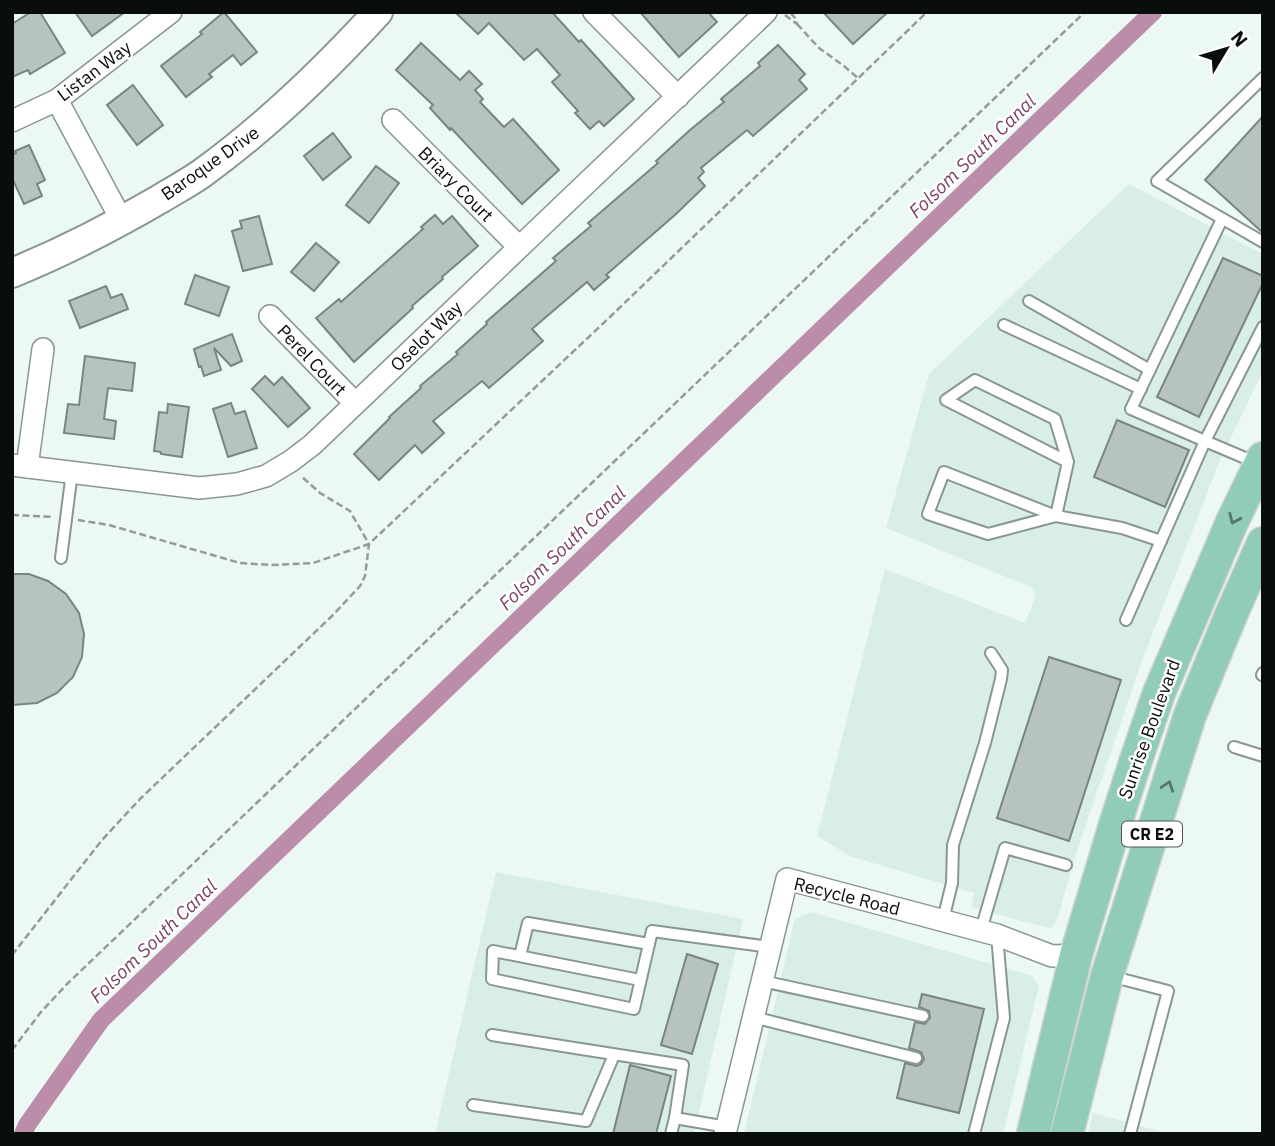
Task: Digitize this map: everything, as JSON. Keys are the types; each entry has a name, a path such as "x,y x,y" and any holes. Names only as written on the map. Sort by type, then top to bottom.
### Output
{"main road":[{"name":"Sunrise Boulevard","path":"1033,1134 1076,955 1136,760 1159,694 1261,461"},
{"name":"Sunrise Boulevard","path":"1067,1134 1107,975 1191,715 1263,543"},
{"path":"1107,975 1100,961 1097,943 1145,787 1143,774 1136,760"},
{"path":"1047,1134 1084,981 1076,955"}],"street":[{"name":"Listan Way","path":"12,121 57,100 172,12"},
{"name":"Baroque Drive","path":"12,273 61,253 199,176 266,124 340,53 378,12"},
{"path":"594,12 678,97"},
{"name":"Oselot Way","path":"20,466 199,488 237,484 266,476 288,463 312,445 766,12"},
{"path":"57,100 122,221"},
{"name":"Briary Court","path":"393,120 519,247"},
{"name":"Perel Court","path":"270,316 355,403"},
{"path":"20,466 43,349"},
{"name":"Recycle Road","path":"728,1132 786,879 989,932 1052,956 1076,955"}],"lane":[{"path":"1263,78 1157,181 1263,242"},
{"path":"1222,219 1131,409 1205,441 1261,461"},
{"path":"1029,301 1150,370"},
{"path":"1004,325 1141,389"},
{"path":"1126,620 1205,441 1263,327"},
{"path":"1056,516 1068,462 1055,419 975,380 946,400 1068,462"},
{"path":"61,558 72,472"},
{"path":"1056,516 988,534 928,514 943,472 1056,516 1122,528 1161,541"},
{"path":"943,920 952,883 953,845 985,743 1001,678 1002,670 991,653"},
{"path":"1234,747 1263,756"},
{"path":"974,1134 1004,1018 989,932 1005,848 1066,865"},
{"path":"520,956 528,923 649,944"},
{"path":"640,980 492,951 492,979 634,1009 652,931 770,947"},
{"path":"1107,975 1168,991 1130,1134"},
{"path":"762,981 923,1016"},
{"path":"753,1017 916,1058"},
{"path":"492,1035 683,1065 671,1134"},
{"path":"473,1105 586,1121 614,1055"},
{"path":"675,1118 728,1132"}],"path":[{"path":"783,12 819,48 859,79"},
{"path":"790,12 797,24"},
{"path":"12,515 66,518 109,525 240,563 313,563 369,544 927,12"},
{"path":"12,1050 67,984 1085,12"},
{"path":"12,955 102,841 140,799 360,586 365,576 369,544 351,511 320,493 288,463"}],"shaded area":[{"path":"1129,184 1263,254 1263,371 1220,460 1140,666 1072,866 1057,921 1051,928 972,907 974,893 850,856 817,836 885,569 1025,623 1036,595 1031,587 886,528 929,374"},
{"path":"496,872 743,919 694,1134 435,1134"},
{"path":"812,912 1032,976 1039,986 1003,1134 744,1134 795,919"},
{"path":"1093,1113 1169,1134 1088,1134"}],"building":[{"path":"31,12 40,12 65,53 30,74 28,70 12,77 12,24"},
{"path":"75,12 125,12 92,36"},
{"path":"224,12 257,52 241,65 233,55 209,74 212,77 186,97 161,66 202,34 200,32"},
{"path":"455,12 552,12 634,99 604,126 599,121 590,129 552,82 560,75 537,49 524,60 489,23 478,34"},
{"path":"640,12 708,12 717,22 679,57"},
{"path":"823,12 888,12 853,44"},
{"path":"421,43 460,80 469,71 482,84 475,90 483,99 480,102 504,127 513,119 559,170 522,204 430,108 433,105 396,70"},
{"path":"778,45 805,74 799,80 807,89 753,136 747,130 701,168 704,172 698,178 705,186 606,275 609,277 594,290 587,282 532,329 543,341 489,388 482,381 433,421 444,433 422,453 415,445 379,480 354,454 421,388 420,386 458,354 456,352 487,324 486,322 556,261 553,258 591,226 588,223 724,102 721,99 760,66 758,63"},
{"path":"133,85 163,125 137,145 107,105"},
{"path":"1263,116 1263,233 1205,180"},
{"path":"333,133 351,157 323,180 304,156"},
{"path":"29,145 45,180 37,184 42,196 24,204 12,178 12,155"},
{"path":"376,166 399,183 369,223 346,205"},
{"path":"435,215 443,224 452,216 478,246 354,362 316,318 339,299 341,302 423,229 421,227"},
{"path":"259,216 272,264 243,271 232,231 242,228 240,221"},
{"path":"316,243 339,262 314,291 291,272"},
{"path":"1223,258 1263,276 1263,283 1199,417 1157,397"},
{"path":"195,275 229,287 219,316 185,304"},
{"path":"106,286 111,298 122,294 128,309 80,328 69,301"},
{"path":"232,334 242,361 231,366 214,348 221,370 204,376 194,349"},
{"path":"85,356 135,363 132,391 108,388 104,419 116,421 114,439 64,433 68,404 79,405"},
{"path":"265,376 274,385 282,377 310,408 288,427 252,389"},
{"path":"231,403 235,414 245,411 257,448 228,457 213,409"},
{"path":"168,404 189,407 182,457 154,451 159,412 167,413"},
{"path":"1117,420 1189,450 1165,507 1094,477"},
{"path":"12,574 29,574 48,581 66,594 79,613 84,634 82,657 73,677 57,693 37,703 12,705"},
{"path":"1049,657 1121,680 1069,841 997,818"},
{"path":"687,954 718,964 692,1054 661,1045"},
{"path":"922,994 984,1009 959,1113 897,1098 905,1063 917,1066 924,1059 921,1052 909,1048 915,1022 925,1024 930,1018 929,1011 919,1007"},
{"path":"630,1065 671,1076 656,1134 613,1134"}],"waterway":[{"name":"Folsom South Canal","path":"23,1134 101,1020 1153,12"}]}
